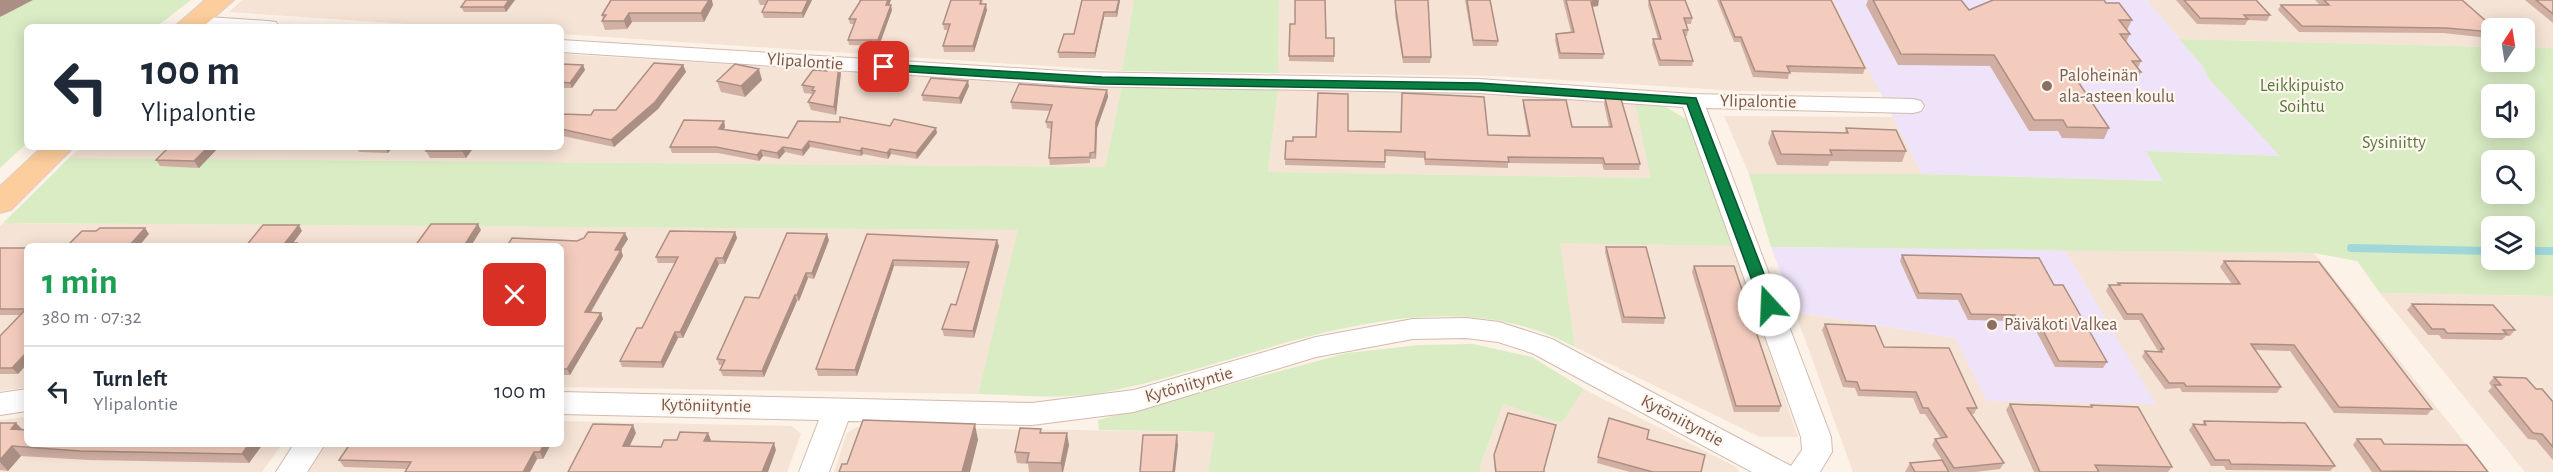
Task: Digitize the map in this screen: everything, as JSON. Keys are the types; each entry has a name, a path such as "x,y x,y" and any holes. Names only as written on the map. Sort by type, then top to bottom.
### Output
{"main road":[{"path":"191,24 221,0"},
{"path":"0,203 56,150"}],"street":[{"name":"Ylipalontie","path":"564,46 1079,79 1479,86 1692,101 1913,106"},
{"path":"1692,101 1816,437 1817,452 1803,472"},
{"name":"Kytöniityntie","path":"564,403 1032,414 1080,410 1134,401 1353,339 1413,329 1466,328 1499,332 1542,346 1779,472"},
{"path":"0,404 24,400"},
{"path":"814,472 837,410"},
{"path":"291,472 308,447"}],"shaded area":[{"path":"242,0 1134,0 1122,71 564,34 564,24 407,24 229,12"},
{"path":"1279,0 1833,0 1882,92 1740,91 1495,76 1278,73"},
{"name":"Paloheinän ala-asteen koulu","path":"1833,0 2147,0 2202,65 2209,79 2281,156 2147,151 2164,181 1922,174"},
{"path":"2147,0 2553,0 2553,48 2535,47 2535,18 2481,18 2481,47 2179,39"},
{"path":"564,54 1122,86 1105,167 69,158 78,150 564,150"},
{"path":"1278,90 1470,93 1659,103 1651,178 1268,172"},
{"path":"1724,116 1893,117 1922,174 1749,174"},
{"path":"3,223 1019,230 978,394 564,387 564,243 24,243 24,387 0,391 0,226"},
{"path":"1559,242 1733,246 1798,437 1760,437 1575,347"},
{"name":"Päiväkoti Valkea","path":"1771,247 2065,250 2156,404 1987,401 1955,338 1795,312"},
{"path":"2065,250 2314,253 2488,472 1853,472 1795,312 1955,338 2155,404"},
{"path":"2380,293 2553,296 2553,472 2525,472"},
{"path":"1584,389 1736,467 1739,472 1481,472 1480,466 1503,404 1562,423"},
{"path":"24,417 24,447 280,447 262,472 0,472 0,420"},
{"path":"564,421 792,426 801,434 787,472 307,472 324,447 564,447"},
{"path":"857,427 1216,432 1208,472 834,472 847,433"}],"green space":[{"path":"0,0 191,0 160,24 24,24 24,146 0,168"},
{"path":"1134,0 1279,0 1278,73 1122,71"},
{"path":"2179,39 2481,47 2481,72 2535,72 2535,47 2553,48 2553,296 2380,293 2357,261 2314,253 1771,247 1749,174 1922,174 2163,181 2146,151 2280,156 2209,79 2202,65"},
{"path":"1122,86 1278,90 1268,172 1651,178 1635,102 1659,103 1691,122 1733,246 1560,243 1575,347 1518,325 1460,317 1401,319 1341,329 1106,392 1074,396 1042,396 978,394 1018,230 3,223 69,158 1105,167"},
{"path":"1473,344 1532,357 1584,389 1562,423 1503,404 1480,466 1481,472 1208,472 1215,432 1099,430 1098,420 1347,353 1419,345"}],"building":[{"path":"466,0 509,0 504,7 461,7"},
{"path":"611,0 709,0 701,13 629,13 624,21 602,21 606,15 602,15"},
{"path":"768,0 808,0 802,13 762,12"},
{"path":"861,0 888,0 886,5 891,5 878,40 848,40 856,19 849,19"},
{"path":"951,0 981,0 980,4 986,4 973,46 943,46 950,24 943,24"},
{"path":"1082,0 1119,0 1116,12 1104,12 1095,53 1058,52 1064,34 1074,34"},
{"path":"1295,0 1325,0 1326,38 1334,38 1334,56 1289,56 1290,24 1295,24"},
{"path":"1395,0 1428,0 1431,57 1403,57"},
{"path":"1467,0 1490,0 1498,41 1473,40"},
{"path":"1566,0 1598,0 1591,2 1604,54 1560,53 1556,34 1574,32"},
{"path":"1649,0 1685,0 1692,18 1684,18 1688,30 1683,30 1693,61 1660,60 1653,39 1661,39"},
{"path":"1720,0 1831,0 1865,68 1787,66 1790,73 1755,71 1741,37 1735,37"},
{"path":"1873,0 1961,0 1969,10 1993,0 2104,0 2106,3 2119,3 2132,20 2119,20 2130,34 2120,34 2141,61 2132,61 2141,72 2071,71 2109,128 2067,127 2063,120 2034,120 1994,55 1901,54"},
{"path":"2184,0 2256,0 2270,15 2244,15 2248,19 2200,18"},
{"path":"2324,0 2462,0 2483,18 2481,31 2446,28 2302,26 2281,5 2329,5"},
{"path":"2536,0 2553,0 2553,14"},
{"path":"654,63 683,65 655,102 611,140 564,130 564,114 591,115 594,110 616,110"},
{"path":"564,64 583,65 570,83 564,82"},
{"path":"735,64 759,69 741,86 717,81"},
{"path":"831,65 839,65 834,107 808,102 815,91 812,90 814,87 802,85 813,70 827,71"},
{"path":"931,78 968,81 959,98 922,95"},
{"path":"1019,84 1107,90 1096,122 1095,152 1090,153 1090,157 1049,158 1052,122 1046,122 1052,105 1011,102"},
{"path":"1318,93 1348,94 1348,131 1401,132 1402,93 1484,97 1488,135 1530,136 1523,100 1566,100 1572,127 1612,127 1605,98 1621,99 1640,164 1605,164 1603,158 1508,157 1509,162 1425,159 1425,152 1385,150 1385,162 1285,159 1286,141 1293,141 1293,137 1316,137"},
{"path":"840,117 890,126 894,119 936,128 916,153 890,149 887,153 862,148 860,151 809,141 802,150 783,147 777,153 761,150 757,155 716,147 670,147 684,120 724,121 719,129 788,138 798,121 840,122"},
{"path":"1846,128 1896,130 1906,151 1830,150 1832,155 1781,154 1772,131 1848,133"},
{"path":"166,150 205,150 194,161 156,160"},
{"path":"427,150 463,150 462,151"},
{"path":"431,224 478,224 466,243 417,243"},
{"path":"263,225 299,225 285,243 248,243"},
{"path":"100,228 145,228 132,243 70,243 82,231 96,231"},
{"path":"670,231 735,232 723,258 716,258 680,332 675,332 661,362 620,361 637,328 642,328 678,257 656,257"},
{"path":"588,232 625,233 615,250 621,250 585,312 601,313 567,369 564,369 564,243 509,243 512,238 577,241 584,238"},
{"path":"787,233 827,234 812,273 806,273 762,371 720,370 725,360 717,359 745,297 759,298"},
{"path":"867,234 997,240 973,331 942,329 951,304 956,305 969,262 893,260 855,370 816,369"},
{"path":"1606,247 1646,247 1665,318 1624,317"},
{"path":"0,248 24,248 24,309 0,309"},
{"path":"1902,255 2039,258 2054,285 2063,285 2107,362 2059,361 2039,323 2018,323 2015,315 1971,314 1961,294 1919,293"},
{"path":"2224,261 2319,262 2432,409 2339,407 2294,345 2251,344 2281,387 2186,386 2184,383 2169,383 2145,351 2162,352 2161,349 2164,349 2142,314 2127,314 2109,285 2120,285 2118,283 2240,284"},
{"path":"1694,266 1734,266 1781,406 1736,406"},
{"path":"2412,304 2493,305 2515,330 2503,330 2507,334 2447,333 2444,329 2432,329"},
{"path":"24,311 24,355 12,368 0,368 0,336"},
{"path":"1825,324 1875,326 1884,347 1949,348 1977,408 1967,408 2004,463 1954,468 1935,439 1947,437 1928,408 1923,408 1916,392 1860,390 1857,382 1846,381"},
{"path":"2494,377 2526,378 2536,389 2542,389 2553,402 2553,447 2542,434 2533,433 2494,385 2501,385"},
{"path":"2010,404 2138,407 2172,467 2095,465 2099,472 2040,472"},
{"path":"1508,413 1556,425 1544,472 1496,472 1494,455"},
{"path":"1609,418 1649,430 1647,439 1705,455 1701,472 1653,472 1598,457"},
{"path":"863,420 975,424 962,472 839,472 842,464 847,464"},
{"path":"2204,421 2305,423 2335,466 2231,464 2229,460 2215,460 2193,424 2206,425"},
{"path":"0,423 16,423 11,429 24,430 24,447 12,446 0,460"},
{"path":"593,424 633,425 623,446 661,447 664,440 677,440 680,432 708,433 704,441 774,443 762,472 568,472"},
{"path":"1020,428 1041,429 1040,433 1067,433 1061,463 1027,462 1029,453 1015,452"},
{"path":"1143,435 1177,435 1173,472 1140,472"},
{"path":"2357,439 2381,439 2384,444 2467,445 2488,472 2381,471"},
{"path":"26,447 247,447 242,454 80,451"},
{"path":"348,447 542,447 540,452 534,452 523,472 405,472 411,462 339,460"},
{"path":"1942,460 1949,472 1915,472 1910,463"}],"waterway":[{"path":"2351,248 2481,251"},
{"path":"2535,251 2553,251"}],"place":[{"name":"Paloheinän ala-asteen koulu","path":"2047,86"},
{"name":"Päiväkoti Valkea","path":"1992,325"}],"route":[{"path":"884,67 1102,80 1479,86 1692,101 1769,305"}],"park label":[{"name":"Leikkipuisto Soihtu","path":"2302,96"},
{"name":"Sysiniitty","path":"2394,143"}]}
